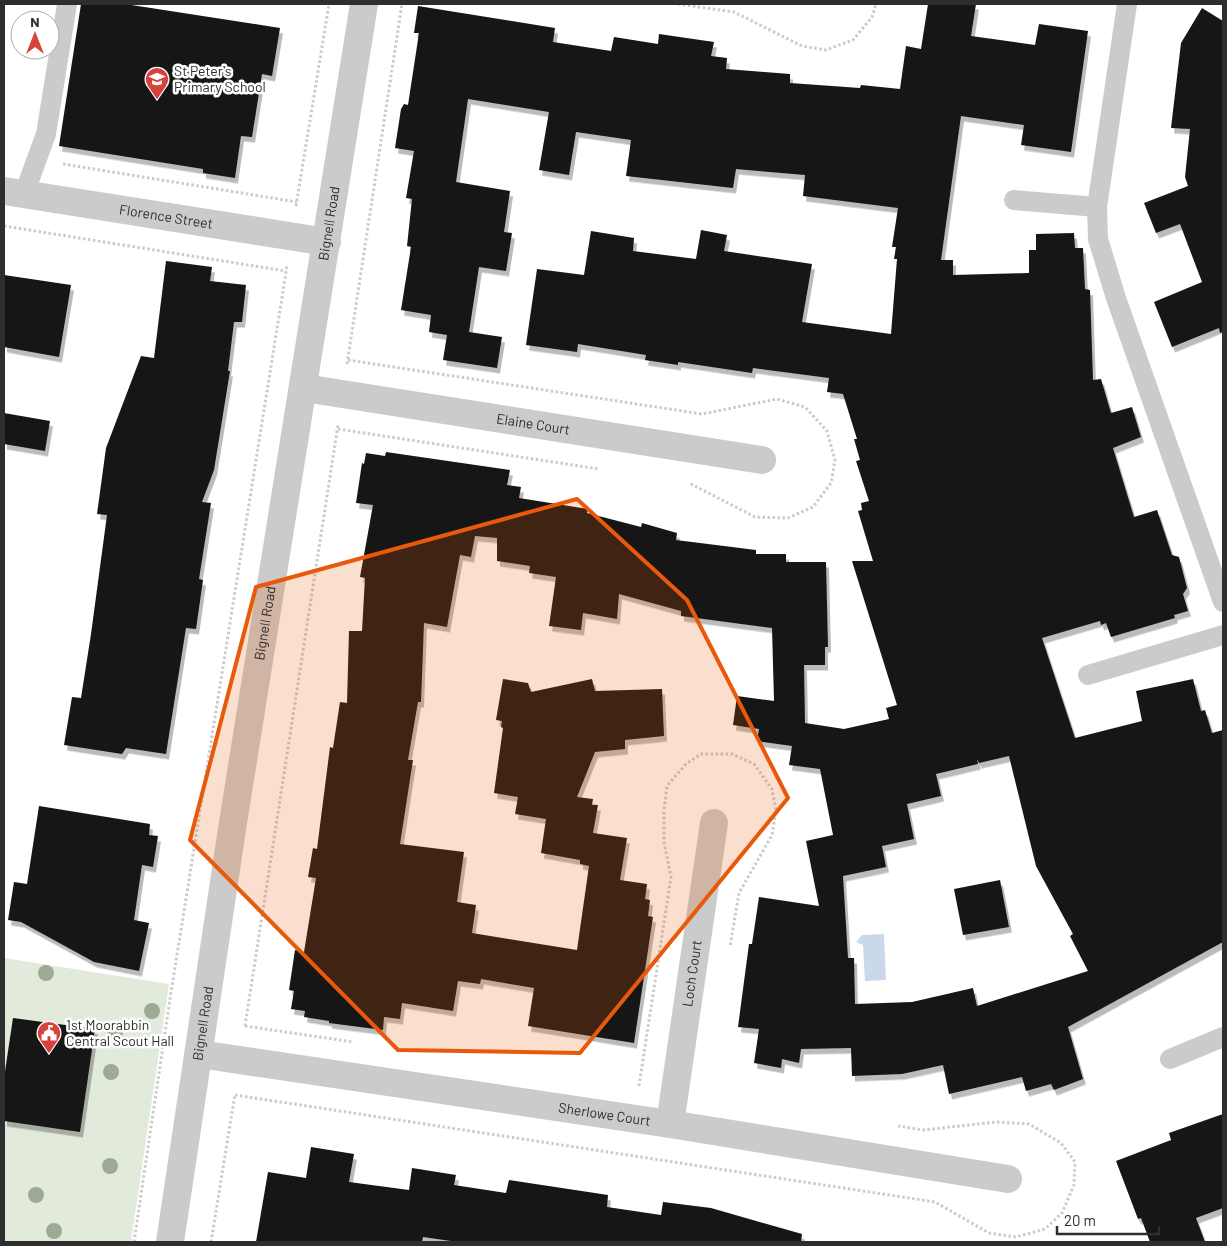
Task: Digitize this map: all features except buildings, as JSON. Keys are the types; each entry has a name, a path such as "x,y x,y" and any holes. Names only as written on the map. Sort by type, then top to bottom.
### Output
{"street":[{"name":"Bignell Road","path":"170,1242 232,829 364,4"},
{"name":"Florence Street","path":"14,193 327,242"},
{"name":"Elaine Court","path":"304,388 762,460"},
{"name":"Loch Court","path":"670,1124 714,823"},
{"name":"Sherlowe Court","path":"199,1054 670,1124 1008,1178"}],"lane":[{"path":"14,193 37,160 46,134 67,4"},
{"path":"1127,4 1098,207 1098,238 1116,298 1223,602"},
{"path":"1014,200 1098,207"},
{"path":"1088,675 1223,635"},
{"path":"1170,1059 1223,1037"}],"path":[{"path":"211,1242 402,4"},
{"path":"678,4 734,12 802,46 826,50 854,40 872,18 876,4"},
{"path":"37,160 297,202"},
{"path":"4,226 286,271"}],"highlighted area":[{"path":"577,499 687,600 788,798 580,1053 398,1050 190,840 256,587"}],"shaded area":[{"path":"4,958 169,984 131,1242 4,1242"}],"water":[{"path":"884,934 886,980 865,981 863,945 856,942 862,935"}],"place":[{"name":"St Peter's Primary School","path":"157,100"},
{"name":"1st Moorabbin Central Scout Hall","path":"49,1054"}]}
